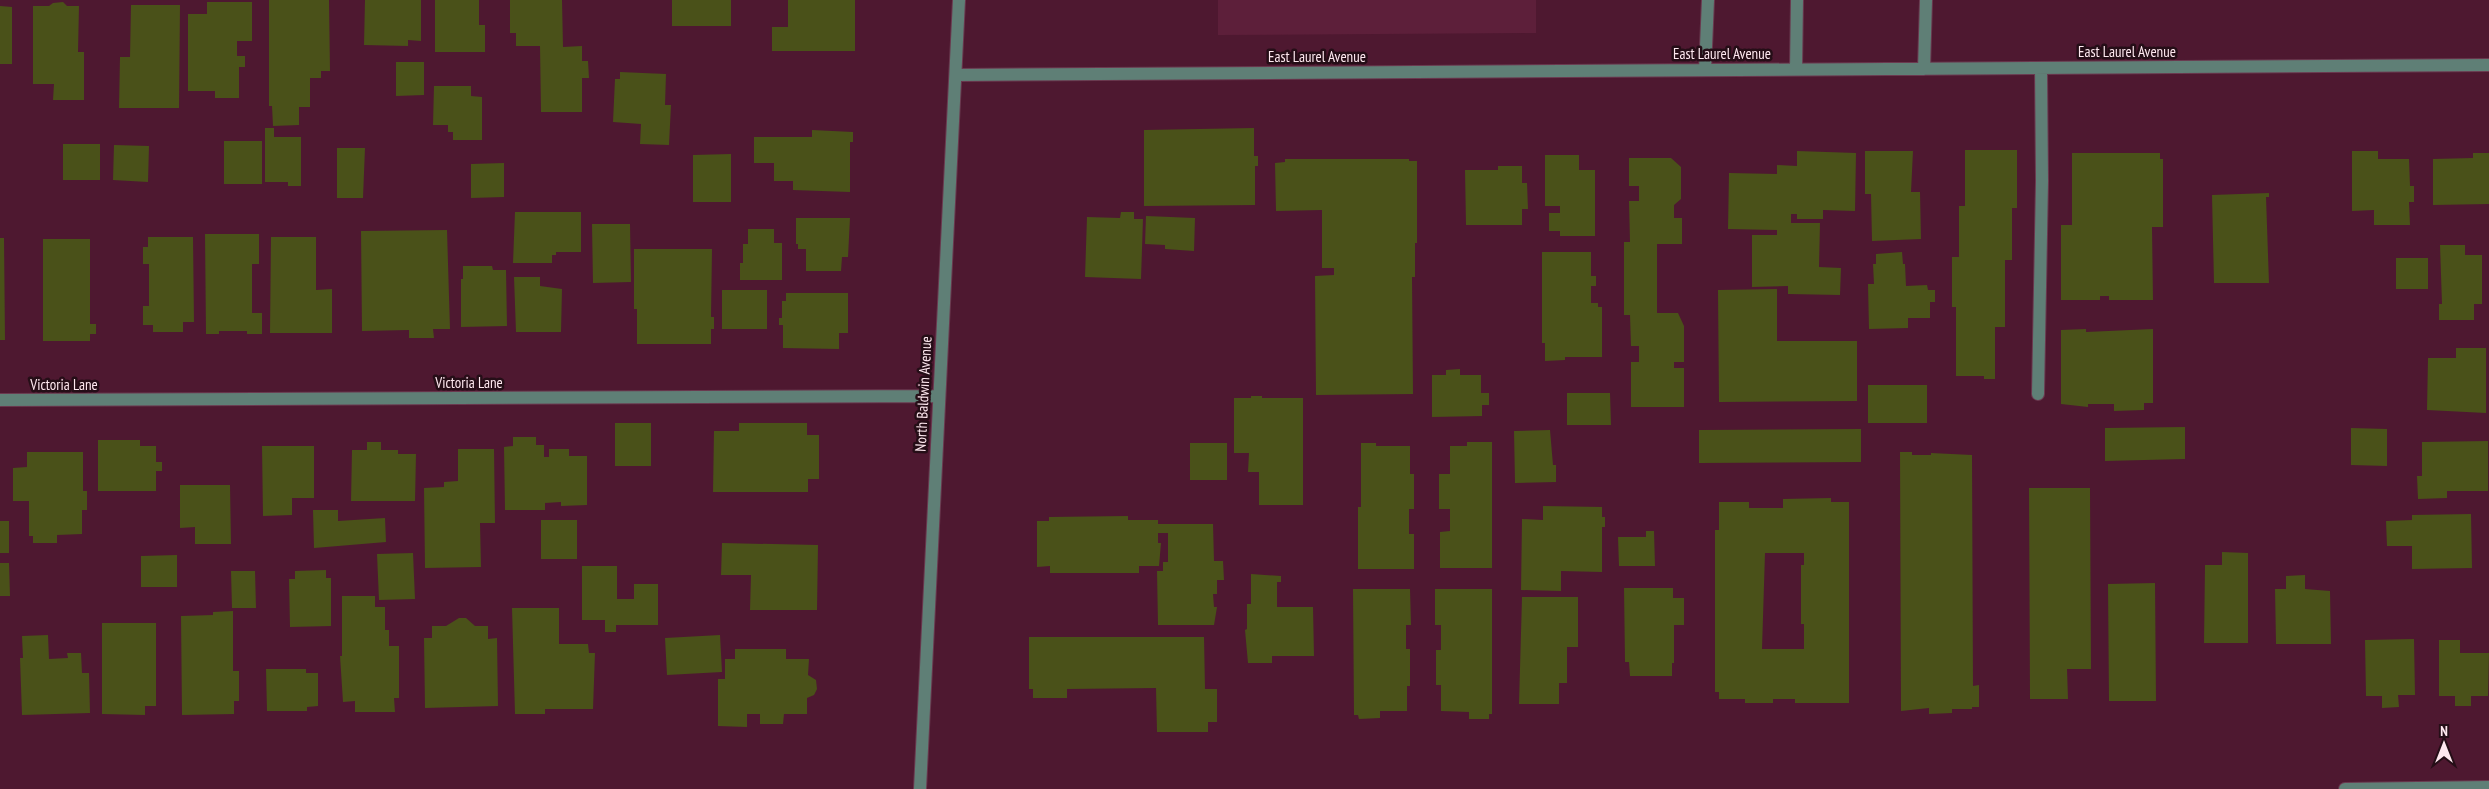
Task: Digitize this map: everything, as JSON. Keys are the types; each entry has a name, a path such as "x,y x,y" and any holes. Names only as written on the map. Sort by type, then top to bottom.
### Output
{"street":[{"name":"North Baldwin Avenue","path":"920,789 959,0"},
{"path":"1705,70 1708,0"},
{"path":"1796,69 1797,0"},
{"path":"1924,69 1926,0"},
{"name":"East Laurel Avenue","path":"956,75 2489,65"},
{"path":"2038,394 2042,181 2040,68"},
{"name":"Victoria Lane","path":"0,400 939,396"},
{"path":"2345,789 2489,787"}],"shaded area":[{"path":"1218,0 1536,0 1536,33 1218,35"}],"building":[{"path":"269,0 329,0 330,71 321,71 321,78 310,78 310,107 299,107 299,125 273,126 272,106 269,106"},
{"path":"365,0 421,0 421,41 408,40 408,46 364,45"},
{"path":"435,0 479,0 479,25 485,25 485,52 435,52"},
{"path":"510,0 562,0 563,47 582,46 582,61 588,61 589,78 582,78 582,112 541,112 540,46 516,46 516,33 510,33"},
{"path":"672,0 731,0 731,26 672,26"},
{"path":"788,0 855,0 855,51 772,51 772,27 788,27"},
{"path":"63,2 67,6 79,6 78,52 84,52 84,100 53,100 54,84 33,84 33,6 49,6 53,3"},
{"path":"207,2 252,2 252,41 237,41 237,56 245,56 245,67 239,67 239,98 215,98 215,91 188,91 188,14 207,14"},
{"path":"131,5 180,5 179,108 119,108 120,57 130,57"},
{"path":"0,6 12,7 12,64 0,64"},
{"path":"396,62 424,62 424,95 396,96"},
{"path":"620,72 666,74 665,105 671,105 669,145 640,144 641,124 613,122 615,79 620,79"},
{"path":"434,86 471,86 471,96 482,97 482,140 453,140 453,132 448,132 448,125 433,125"},
{"path":"265,128 274,128 274,137 301,137 301,186 288,186 288,182 265,182"},
{"path":"1254,128 1254,156 1258,156 1258,166 1255,166 1255,205 1144,206 1144,130"},
{"path":"812,130 853,132 853,142 850,142 850,192 793,190 793,181 774,181 774,163 754,163 754,137 812,137"},
{"path":"224,141 262,141 262,184 224,184"},
{"path":"63,144 100,144 100,180 63,180"},
{"path":"114,145 149,146 148,182 113,180"},
{"path":"337,148 365,148 363,198 337,198"},
{"path":"1965,150 2017,150 2017,208 2012,208 2012,260 2005,260 2005,327 1995,327 1995,379 1984,379 1984,376 1956,376 1956,307 1952,307 1952,257 1959,257 1959,206 1965,206"},
{"path":"1797,151 1856,153 1855,211 1823,210 1823,219 1797,219 1797,214 1791,214 1791,223 1820,223 1819,267 1841,268 1840,295 1788,294 1788,286 1752,287 1752,235 1777,235 1777,230 1728,229 1729,173 1777,174 1777,165 1797,166"},
{"path":"1865,151 1913,151 1911,192 1920,192 1921,239 1872,241 1871,194 1865,194"},
{"path":"2352,151 2378,151 2378,159 2409,159 2410,186 2414,186 2414,202 2409,202 2410,225 2374,225 2374,210 2352,211"},
{"path":"2072,153 2160,153 2160,159 2163,159 2163,227 2152,227 2153,300 2109,300 2109,296 2100,296 2100,300 2061,300 2061,225 2072,225"},
{"path":"2473,153 2489,153 2489,204 2433,205 2433,159 2473,158"},
{"path":"731,154 731,202 693,202 693,155"},
{"path":"1545,155 1579,155 1579,170 1595,170 1595,236 1560,236 1560,231 1549,231 1549,213 1560,213 1560,206 1545,206"},
{"path":"1629,158 1671,158 1681,167 1681,199 1674,205 1674,218 1682,218 1682,244 1657,244 1657,313 1678,313 1684,326 1684,362 1674,362 1674,368 1684,368 1684,407 1631,407 1631,362 1639,362 1639,346 1631,346 1630,315 1624,315 1624,242 1630,242 1629,201 1639,201 1639,186 1629,186"},
{"path":"1285,159 1409,159 1409,161 1417,161 1417,243 1415,243 1415,277 1412,277 1413,394 1316,395 1315,276 1334,275 1334,268 1322,268 1322,210 1276,211 1275,163 1285,162"},
{"path":"504,163 504,197 471,198 471,164"},
{"path":"1498,166 1522,166 1522,183 1527,183 1528,209 1522,209 1522,225 1466,225 1465,170 1498,170"},
{"path":"2269,193 2269,197 2266,197 2269,283 2214,283 2212,195"},
{"path":"515,212 581,212 581,252 556,252 556,255 552,255 552,263 513,263"},
{"path":"1121,212 1134,212 1134,219 1143,219 1141,279 1085,277 1087,217 1120,218"},
{"path":"1146,216 1195,218 1194,251 1165,249 1165,245 1145,244"},
{"path":"796,218 850,218 848,257 842,257 841,271 806,271 806,249 798,249 798,244 796,244"},
{"path":"592,224 630,224 631,282 593,283"},
{"path":"748,229 774,229 774,243 782,243 782,280 740,280 740,263 743,263 743,244 748,244"},
{"path":"447,230 450,329 433,329 434,338 409,338 409,330 362,331 361,231"},
{"path":"205,234 259,234 259,264 252,264 252,313 262,313 262,334 247,334 247,331 219,331 219,334 206,334"},
{"path":"148,237 193,237 194,322 183,322 183,332 153,332 153,325 143,325 143,306 149,306 149,264 143,264 143,247 148,247"},
{"path":"271,237 316,237 316,290 332,289 332,333 270,333"},
{"path":"0,238 4,238 5,340 0,340"},
{"path":"43,239 90,239 90,324 96,324 96,334 90,334 90,341 43,341"},
{"path":"2440,245 2465,245 2465,255 2482,255 2482,304 2474,304 2474,320 2439,320 2439,304 2442,304"},
{"path":"634,249 712,249 711,317 714,317 714,329 711,329 711,344 637,344 637,309 634,309"},
{"path":"1542,252 1591,252 1591,276 1596,276 1596,286 1591,286 1591,303 1598,303 1598,307 1602,307 1602,357 1565,357 1565,360 1545,361 1545,343 1542,343"},
{"path":"1902,252 1903,264 1905,264 1906,286 1927,285 1928,290 1935,290 1935,302 1930,302 1930,318 1908,318 1908,328 1869,329 1868,284 1874,284 1873,264 1876,264 1876,254"},
{"path":"2396,258 2428,258 2428,289 2396,289"},
{"path":"463,266 492,266 493,270 506,270 507,326 461,327 461,279 463,279"},
{"path":"514,277 540,277 540,286 562,289 561,332 516,332"},
{"path":"1777,289 1777,341 1857,341 1857,401 1719,402 1718,290"},
{"path":"722,290 767,290 767,329 722,329"},
{"path":"786,293 848,293 848,333 839,333 839,349 783,348 783,325 779,325 779,318 782,318 782,301 786,301"},
{"path":"2086,329 2086,332 2153,329 2153,403 2144,403 2144,410 2114,411 2114,404 2088,404 2088,407 2061,404 2061,330"},
{"path":"2456,348 2486,348 2486,413 2427,410 2428,358 2456,358"},
{"path":"1460,369 1460,375 1481,375 1481,393 1489,393 1489,405 1482,405 1482,416 1432,417 1432,375 1446,375 1446,370"},
{"path":"1868,385 1927,385 1927,423 1868,423"},
{"path":"1567,393 1610,393 1611,425 1567,425"},
{"path":"1251,396 1262,396 1262,398 1303,398 1303,505 1259,505 1259,472 1248,472 1249,453 1234,453 1234,398 1251,398"},
{"path":"615,423 651,423 651,466 615,466"},
{"path":"739,423 807,423 807,435 819,435 819,479 808,479 808,492 713,492 714,431 739,431"},
{"path":"2185,427 2185,459 2105,461 2105,428"},
{"path":"2351,428 2387,429 2387,466 2351,465"},
{"path":"1861,429 1861,462 1699,463 1699,430"},
{"path":"1550,430 1553,465 1556,465 1556,482 1515,483 1514,431"},
{"path":"513,437 536,437 536,445 544,445 544,457 549,457 549,449 569,449 569,456 587,456 587,505 561,506 561,502 545,503 545,510 505,510 504,447 513,446"},
{"path":"98,440 140,440 140,446 156,446 156,462 162,462 162,471 156,471 156,491 98,491"},
{"path":"2488,441 2488,491 2447,491 2447,498 2418,499 2417,476 2422,476 2422,442"},
{"path":"367,442 381,442 381,450 398,450 398,454 416,454 415,501 351,501 352,450 367,450"},
{"path":"1467,442 1492,442 1492,568 1440,568 1440,532 1450,531 1450,509 1439,509 1439,474 1450,474 1450,446 1467,446"},
{"path":"1190,443 1227,443 1227,480 1190,480"},
{"path":"1361,443 1376,443 1376,446 1410,446 1410,474 1414,474 1414,509 1409,509 1409,534 1414,534 1414,569 1358,569 1358,507 1361,507"},
{"path":"262,446 314,446 314,498 292,498 292,515 263,516"},
{"path":"458,449 494,449 495,523 480,523 481,567 425,568 424,488 444,487 444,482 458,481"},
{"path":"27,452 83,452 83,491 87,491 87,510 82,510 82,534 57,535 57,543 33,543 33,536 29,536 29,501 13,501 13,468 27,467"},
{"path":"1900,452 1912,452 1912,455 1931,455 1931,453 1972,455 1973,686 1979,685 1979,707 1952,709 1952,713 1929,714 1929,708 1901,711"},
{"path":"180,485 230,485 231,544 195,544 195,527 180,528"},
{"path":"2029,488 2090,488 2091,669 2067,669 2068,699 2030,699"},
{"path":"1831,498 1831,502 1849,502 1849,703 1795,703 1795,699 1773,699 1773,703 1745,703 1745,699 1719,699 1719,692 1715,692 1715,530 1719,530 1719,502 1749,502 1749,508 1783,508 1783,499","holes":["1765,553 1804,553 1804,565 1801,565 1801,624 1804,624 1804,649 1762,649"]},
{"path":"1543,506 1602,507 1605,527 1602,527 1602,572 1561,571 1561,591 1521,590 1522,519 1543,520"},
{"path":"313,510 338,510 338,521 385,518 386,542 314,548"},
{"path":"2471,514 2472,568 2412,569 2412,546 2387,546 2386,521 2412,520 2412,515"},
{"path":"1128,516 1128,520 1158,520 1158,524 1213,524 1214,561 1223,561 1224,580 1217,580 1217,594 1213,594 1214,607 1217,607 1214,625 1158,625 1157,571 1163,571 1163,562 1168,562 1168,533 1158,533 1158,543 1161,543 1159,566 1139,566 1139,573 1050,573 1050,566 1037,567 1037,521 1049,521 1049,517"},
{"path":"541,520 577,520 577,559 541,559"},
{"path":"0,521 9,521 9,553 0,553"},
{"path":"1646,531 1654,531 1655,566 1619,566 1618,537 1646,537"},
{"path":"722,543 818,545 817,610 750,610 751,575 721,575"},
{"path":"2222,552 2248,553 2248,643 2204,643 2205,565 2222,565"},
{"path":"413,553 415,599 379,600 377,554"},
{"path":"177,555 177,587 141,587 141,556"},
{"path":"0,563 9,563 10,596 0,596"},
{"path":"582,566 617,566 617,599 634,599 634,584 658,584 658,625 616,625 616,632 605,632 605,620 582,620"},
{"path":"326,570 326,578 331,578 331,626 290,627 289,579 295,579 295,571"},
{"path":"231,571 255,571 256,608 232,608"},
{"path":"1251,574 1281,576 1281,582 1277,582 1277,607 1313,607 1314,656 1272,656 1272,663 1248,663 1245,630 1247,629 1247,604 1251,604"},
{"path":"2305,575 2305,589 2330,591 2331,644 2276,644 2275,589 2286,589 2286,576"},
{"path":"2155,583 2156,701 2109,701 2108,584"},
{"path":"1624,588 1673,588 1673,598 1684,598 1684,625 1674,625 1672,676 1630,676 1629,662 1625,662"},
{"path":"1353,589 1410,589 1411,625 1406,625 1406,649 1410,649 1410,686 1407,686 1407,711 1380,711 1380,718 1359,719 1358,715 1354,715"},
{"path":"1435,589 1492,589 1492,714 1489,714 1489,719 1469,719 1469,712 1441,711 1441,685 1436,685 1436,650 1441,650 1441,625 1435,625"},
{"path":"342,596 375,596 375,607 385,607 385,630 389,630 389,646 399,646 399,698 394,698 395,712 355,712 355,701 343,702 340,656 342,656"},
{"path":"1522,597 1578,597 1578,647 1567,647 1567,683 1559,683 1559,704 1519,704"},
{"path":"512,608 559,608 559,644 588,644 589,653 595,653 593,709 545,709 545,714 515,714"},
{"path":"233,611 233,671 239,671 239,701 234,701 234,714 182,715 181,616 213,615 213,612"},
{"path":"459,618 466,618 475,626 488,626 488,639 497,638 498,706 425,708 424,638 432,638 432,626 446,626"},
{"path":"102,623 156,623 156,706 145,706 145,715 102,714"},
{"path":"48,635 49,659 68,658 67,653 81,653 82,673 89,673 90,713 22,715 20,658 23,658 22,636"},
{"path":"720,635 722,672 667,675 665,638"},
{"path":"1029,637 1204,637 1205,689 1217,689 1217,722 1208,722 1208,732 1157,732 1156,688 1067,689 1067,698 1033,698 1033,689 1029,689"},
{"path":"2414,639 2415,695 2398,695 2399,707 2382,708 2382,696 2366,696 2365,640"},
{"path":"2439,640 2460,640 2460,653 2489,653 2488,696 2471,696 2471,706 2455,706 2455,696 2439,696"},
{"path":"735,649 786,649 786,659 809,659 808,675 816,680 817,689 814,695 807,698 807,714 784,714 783,724 760,724 760,714 747,714 747,727 718,726 718,679 725,679 725,659 735,659"},
{"path":"266,669 306,669 306,673 318,673 318,706 307,707 307,711 267,711"}]}
